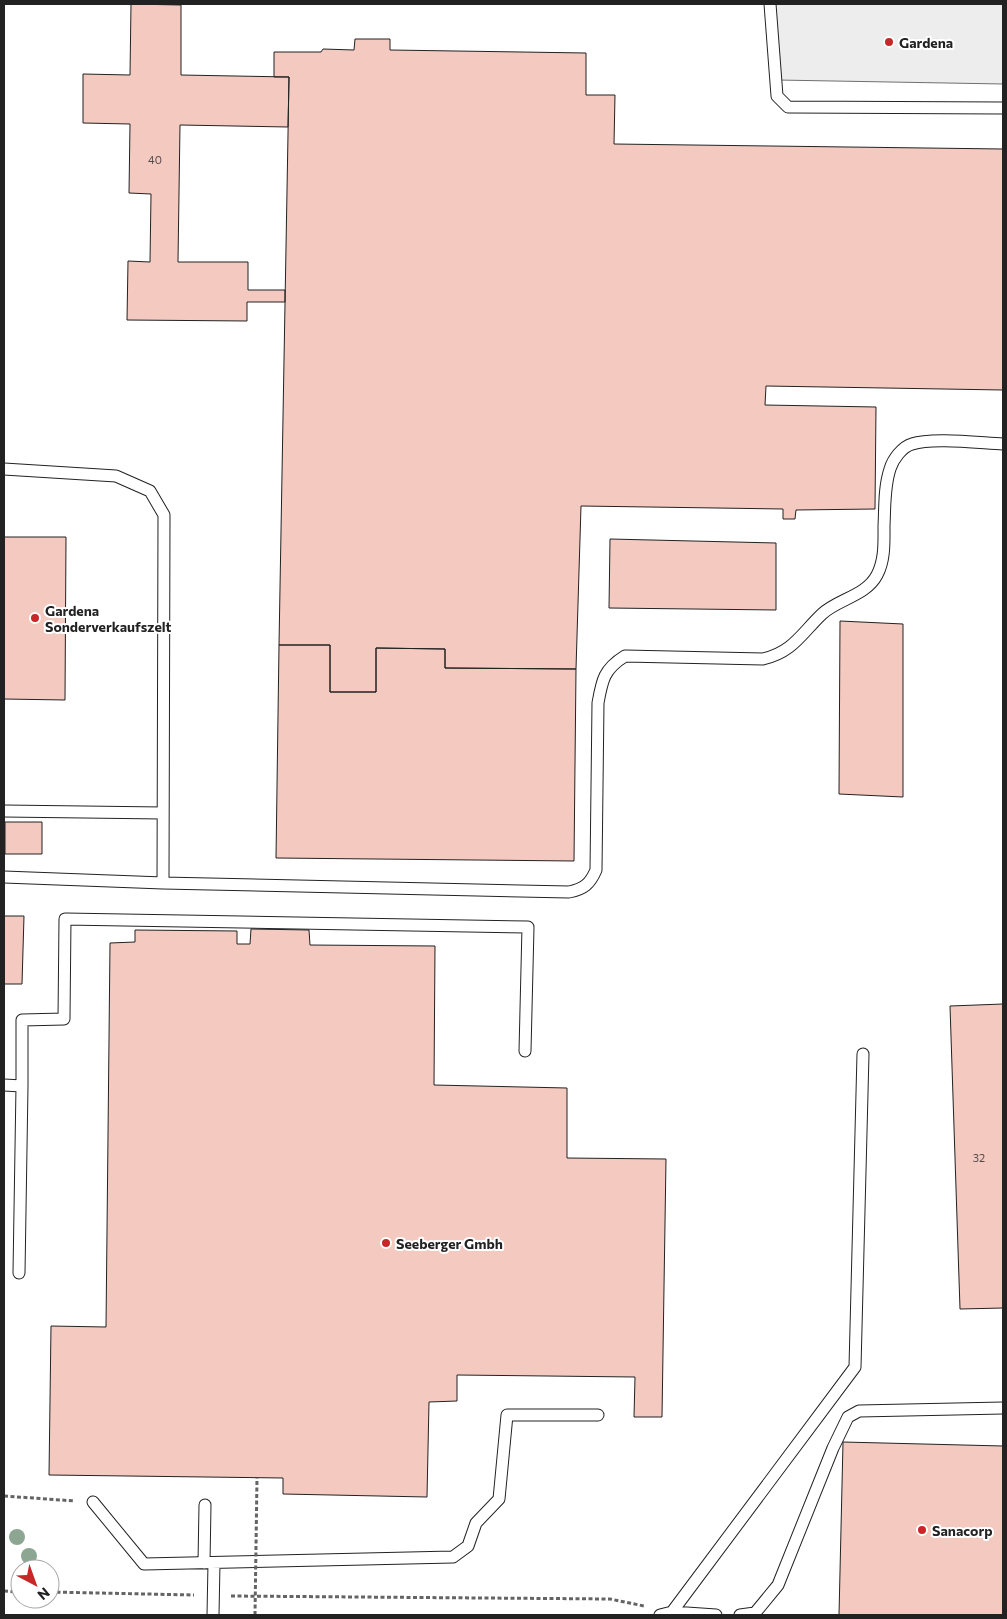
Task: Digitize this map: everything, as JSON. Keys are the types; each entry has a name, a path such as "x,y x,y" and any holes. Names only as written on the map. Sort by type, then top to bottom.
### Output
{"lane":[{"path":"770,4 777,96 788,107 1003,108"},
{"path":"4,877 163,883 569,892 582,889 591,882 596,870 598,703 602,682 610,665 625,656 762,659 778,655 792,646 823,613 866,588 877,576 883,559 886,484 890,467 899,453 911,444 926,441 1003,444"},
{"path":"4,469 116,476 150,491 164,516 163,883"},
{"path":"4,811 163,813"},
{"path":"19,1273 22,1020 64,1019 65,919 528,927 525,1051"},
{"path":"666,1614 855,1367 863,1054"},
{"path":"4,1086 22,1086"},
{"path":"740,1615 755,1614 778,1584 833,1448 848,1417 859,1411 1003,1408"},
{"path":"93,1502 144,1564 453,1557 468,1546 476,1523 499,1499 507,1416 598,1415"},
{"path":"204,1506 213,1596 213,1615"},
{"path":"666,1614 716,1615"}],"path":[{"path":"255,1615 257,1478"},
{"path":"4,1496 93,1502"},
{"path":"60,1592 213,1596 610,1599 666,1614"}],"shaded area":[{"name":"Gardena","path":"774,4 1003,4 1003,84 777,80"}],"building":[{"path":"131,4 181,5 181,75 289,77 288,127 180,125 178,262 248,262 248,290 285,290 285,302 247,302 247,321 127,320 128,261 150,262 151,194 129,193 130,124 83,123 83,74 130,75"},
{"path":"355,39 390,39 390,50 586,53 586,95 615,95 614,144 1003,149 1003,390 766,386 765,405 876,407 875,509 796,510 795,519 783,519 783,509 581,506 576,669 445,668 445,649 376,648 376,692 330,692 330,645 279,645 289,77 274,77 274,52 321,52 323,49 354,50"},
{"name":"Gardena Sonderverkaufszelt","path":"4,537 66,537 65,700 4,699"},
{"path":"610,539 776,543 776,610 609,608"},
{"path":"840,621 903,624 903,797 839,794"},
{"path":"279,645 330,645 330,692 376,692 376,648 445,649 445,668 576,669 574,861 276,858"},
{"path":"5,822 42,822 42,854 5,854"},
{"path":"4,916 24,916 22,984 4,984"},
{"name":"Seeberger Gmbh","path":"251,929 309,930 310,945 435,946 434,1085 567,1088 567,1158 666,1159 662,1417 634,1417 635,1377 457,1375 457,1401 429,1402 427,1497 283,1494 283,1478 49,1475 51,1326 106,1327 110,943 135,942 135,930 237,931 237,944 250,944"},
{"path":"1003,1004 1003,1308 960,1309 950,1006"},
{"name":"Sanacorp","path":"843,1442 1003,1446 1003,1615 839,1615"}],"place":[{"name":"Gardena","path":"889,42"},
{"name":"Gardena Sonderverkaufszelt","path":"35,618"},
{"name":"Seeberger Gmbh","path":"386,1243"},
{"name":"Sanacorp","path":"922,1530"}]}
